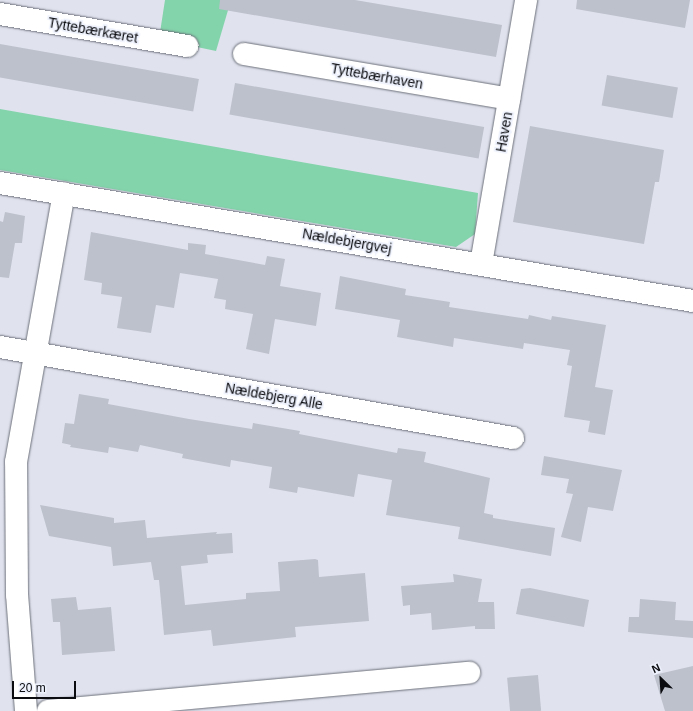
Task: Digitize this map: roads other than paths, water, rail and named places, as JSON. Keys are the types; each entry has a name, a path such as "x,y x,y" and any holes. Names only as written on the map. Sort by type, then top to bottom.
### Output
{"street":[{"name":"Haven","path":"481,264 526,0"},
{"name":"Tyttebærkæret","path":"0,14 187,46"},
{"name":"Tyttebærhaven","path":"244,54 509,99"},
{"name":"Nældebjergvej","path":"0,183 64,192 693,301"},
{"path":"26,711 8,596 16,462 64,192"},
{"name":"Nældebjerg Alle","path":"0,347 513,438"},
{"path":"48,711 469,673"}]}
